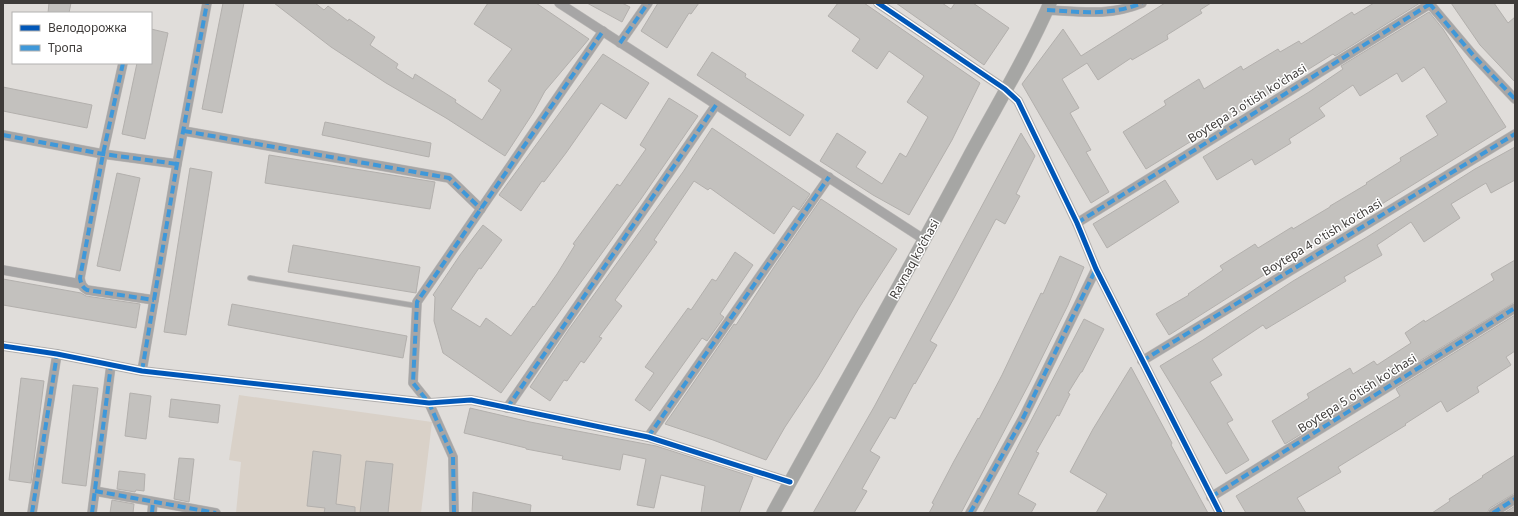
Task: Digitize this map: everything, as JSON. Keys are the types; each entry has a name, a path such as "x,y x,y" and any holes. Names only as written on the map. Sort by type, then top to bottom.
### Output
{"street":[{"path":"142,371 177,164 207,3"},
{"path":"559,3 925,240"},
{"path":"620,42 648,3"},
{"path":"878,3 1005,89 1018,101 1077,223 1096,269 1220,513"},
{"path":"1049,6 1101,13 1127,9 1142,3"},
{"path":"1429,3 1472,55 1515,99"},
{"name":"Boytepa 3 o'tish ko'chasi","path":"1077,223 1429,3"},
{"name":"Ravnaq ko‘chasi","path":"773,513 925,240 1005,89 1037,33 1049,6"},
{"path":"454,513 452,457 429,403 414,383 417,302 603,31"},
{"path":"123,64 103,154 80,278 81,284 87,290 154,300"},
{"path":"507,408 716,105"},
{"path":"184,130 449,178 481,208"},
{"name":"Boytepa 4 o'tish ko'chasi","path":"1142,361 1515,134"},
{"path":"3,135 103,154 177,164"},
{"path":"648,437 829,177"},
{"path":"970,513 1022,418 1096,269"},
{"path":"3,270 81,284"},
{"name":"Boytepa 5 o'tish ko'chasi","path":"1211,497 1515,308"},
{"path":"3,346 56,354 142,371 429,403 471,400 648,437 790,482"},
{"path":"32,513 56,354"},
{"path":"92,513 111,365"},
{"path":"95,492 216,512"},
{"path":"1493,513 1515,499"},
{"path":"152,513 154,502"}],"lane":[{"path":"250,278 417,306"}],"shaded area":[{"path":"239,395 432,422 421,513 236,513 241,462 229,460"}],"building":[{"path":"49,3 71,3 69,12 48,12"},
{"path":"223,3 244,3 222,113 202,109"},
{"path":"274,3 315,3 324,10 328,6 348,21 349,19 375,37 370,45 398,64 396,68 413,79 415,74 456,100 455,102 482,120 501,90 488,81 512,49 474,24 488,3 536,3 589,39 545,91 533,113 505,156 446,118 386,83 331,47"},
{"path":"587,3 622,3 630,7 622,22"},
{"path":"658,3 699,3 691,14 689,13 667,48 641,31"},
{"path":"838,3 864,3 980,83 952,140 909,215 873,195 820,161 837,133 866,152 856,167 882,184 900,153 906,157 928,117 907,102 924,76 889,51 877,69 852,51 860,39 828,16"},
{"path":"896,3 942,3 951,9 955,3 973,3 1009,28 984,65"},
{"path":"1165,3 1211,3 1200,10 1202,13 1167,35 1168,39 1132,60 1131,58 1098,80 1087,63 1062,79 1079,108 1070,113 1091,150 1086,152 1109,192 1091,203 1022,84 1063,29 1081,56"},
{"path":"1374,3 1420,3 1335,56 1333,54 1146,169 1123,132 1166,105 1164,101 1199,79 1204,89 1241,66 1243,70 1278,49 1280,52 1299,41 1301,44 1352,12 1354,15"},
{"path":"1451,3 1494,3 1508,23 1515,17 1515,82 1480,45"},
{"path":"1429,12 1443,29 1506,127 1377,207 1305,249 1169,335 1156,314 1189,295 1188,294 1223,270 1220,266 1255,244 1258,248 1292,227 1293,229 1330,207 1401,161 1400,158 1438,135 1426,116 1447,102 1424,67 1402,82 1397,73 1360,96 1353,85 1319,108 1325,116 1289,139 1291,143 1255,165 1252,159 1217,180 1203,157 1309,92 1343,69 1341,66"},
{"path":"152,29 168,33 145,139 122,134 137,64 152,64"},
{"path":"712,52 746,74 745,77 804,115 790,136 697,75"},
{"path":"603,54 649,83 626,119 601,103 566,153 544,182 542,181 521,211 499,195"},
{"path":"3,87 92,105 87,128 3,111"},
{"path":"669,98 698,116 641,199 501,393 443,353 434,321 435,297 433,295 460,255 483,225 502,240 481,269 479,268 451,309 480,327 486,318 511,336 557,274 575,245 573,244 617,184 620,186 646,149 640,145"},
{"path":"325,122 431,143 429,157 322,135"},
{"path":"712,128 810,194 799,210 793,206 774,234 710,188 708,190 694,181 654,240 657,242 615,300 622,306 599,337 602,338 584,363 581,361 567,381 564,380 550,401 530,387 569,329 683,172"},
{"path":"1021,133 1035,156 1016,194 1020,196 1005,224 996,219 930,341 937,345 915,384 914,383 895,419 890,417 870,451 880,457 862,489 867,491 854,513 813,513 874,407"},
{"path":"1515,147 1515,180 1491,193 1486,183 1451,204 1460,218 1424,242 1411,222 1377,245 1382,255 1344,277 1346,281 1266,329 1263,325 1212,359 1222,375 1210,382 1233,420 1227,423 1249,460 1226,474 1160,366 1203,340 1293,281 1367,237 1475,169"},
{"path":"269,155 435,182 430,209 265,183"},
{"path":"190,168 212,172 186,335 164,332"},
{"path":"117,173 140,178 120,271 97,266"},
{"path":"1165,180 1179,202 1107,248 1093,224"},
{"path":"821,199 897,249 859,308 818,377 785,427 766,460 665,424 734,324 736,325"},
{"path":"293,245 420,267 416,293 288,272"},
{"path":"735,252 753,265 720,314 724,317 707,341 702,338 650,411 635,400 654,373 645,367 688,308 691,310 712,279 716,281"},
{"path":"1060,256 1084,267 1068,305 1029,384 961,513 929,513 934,504 932,503 954,461 978,418 979,419 1002,375 1041,293 1043,294"},
{"path":"1515,260 1515,302 1285,444 1272,421 1309,398 1307,394 1350,368 1353,374 1374,361 1377,365 1411,343 1405,333 1424,320 1425,322 1494,280 1491,274"},
{"path":"3,279 81,293 86,296 140,304 136,328 3,305"},
{"path":"232,304 407,336 403,358 228,325"},
{"path":"1515,315 1515,351 1506,357 1511,365 1477,387 1479,392 1447,412 1441,401 1405,424 1406,425 1338,467 1341,472 1297,498 1306,513 1246,513 1236,496 1400,396 1396,389"},
{"path":"1084,319 1104,329 1082,372 1068,393 1070,394 1059,416 1057,415 1036,452 1039,453 1018,494 1036,504 1031,513 983,513"},
{"path":"1131,367 1208,513 1096,513 1107,494 1070,472 1093,429"},
{"path":"21,378 44,381 31,483 9,480"},
{"path":"73,385 98,388 86,486 62,483"},
{"path":"130,393 151,396 146,439 125,436"},
{"path":"171,399 220,405 218,423 169,417"},
{"path":"470,408 530,422 656,446 753,477 739,513 701,513 705,486 661,475 654,508 637,505 646,459 623,454 620,470 562,459 563,456 526,449 464,433"},
{"path":"313,451 341,455 336,504 355,507 355,513 324,513 325,508 307,506"},
{"path":"1515,455 1515,493 1490,508 1487,513 1432,513 1450,501 1449,499"},
{"path":"179,458 194,459 189,502 174,499"},
{"path":"366,461 393,464 388,513 360,513"},
{"path":"119,471 145,474 144,491 136,490 135,492 117,489"},
{"path":"473,492 531,505 530,513 472,513"},
{"path":"112,500 134,504 133,513 110,513"},
{"path":"1515,506 1515,513 1504,513"}],"marked path":[{"path":"142,371 177,164 207,3"},
{"path":"620,43 648,3"},
{"path":"1047,10 1096,12 1119,10 1142,3"},
{"path":"1429,3 1473,55 1515,99"},
{"path":"1077,223 1430,4"},
{"path":"454,513 453,457 429,403 413,383 417,302 603,31"},
{"path":"123,64 103,154 80,278 82,285 87,290 154,300"},
{"path":"507,408 716,105"},
{"path":"184,131 449,178 481,209"},
{"path":"1142,361 1515,134"},
{"path":"3,135 103,154 177,164"},
{"path":"648,437 829,177"},
{"path":"970,513 1023,418 1096,269"},
{"path":"1211,497 1515,308"},
{"path":"32,513 57,354"},
{"path":"92,513 111,365"},
{"path":"95,491 216,513"},
{"path":"1493,513 1515,499"},
{"path":"152,513 153,502"}],"cycle path":[{"path":"878,3 1005,89 1018,101 1077,223 1096,269 1220,513"},
{"path":"3,346 57,354 142,371 429,403 471,400 648,437 790,482"}]}
